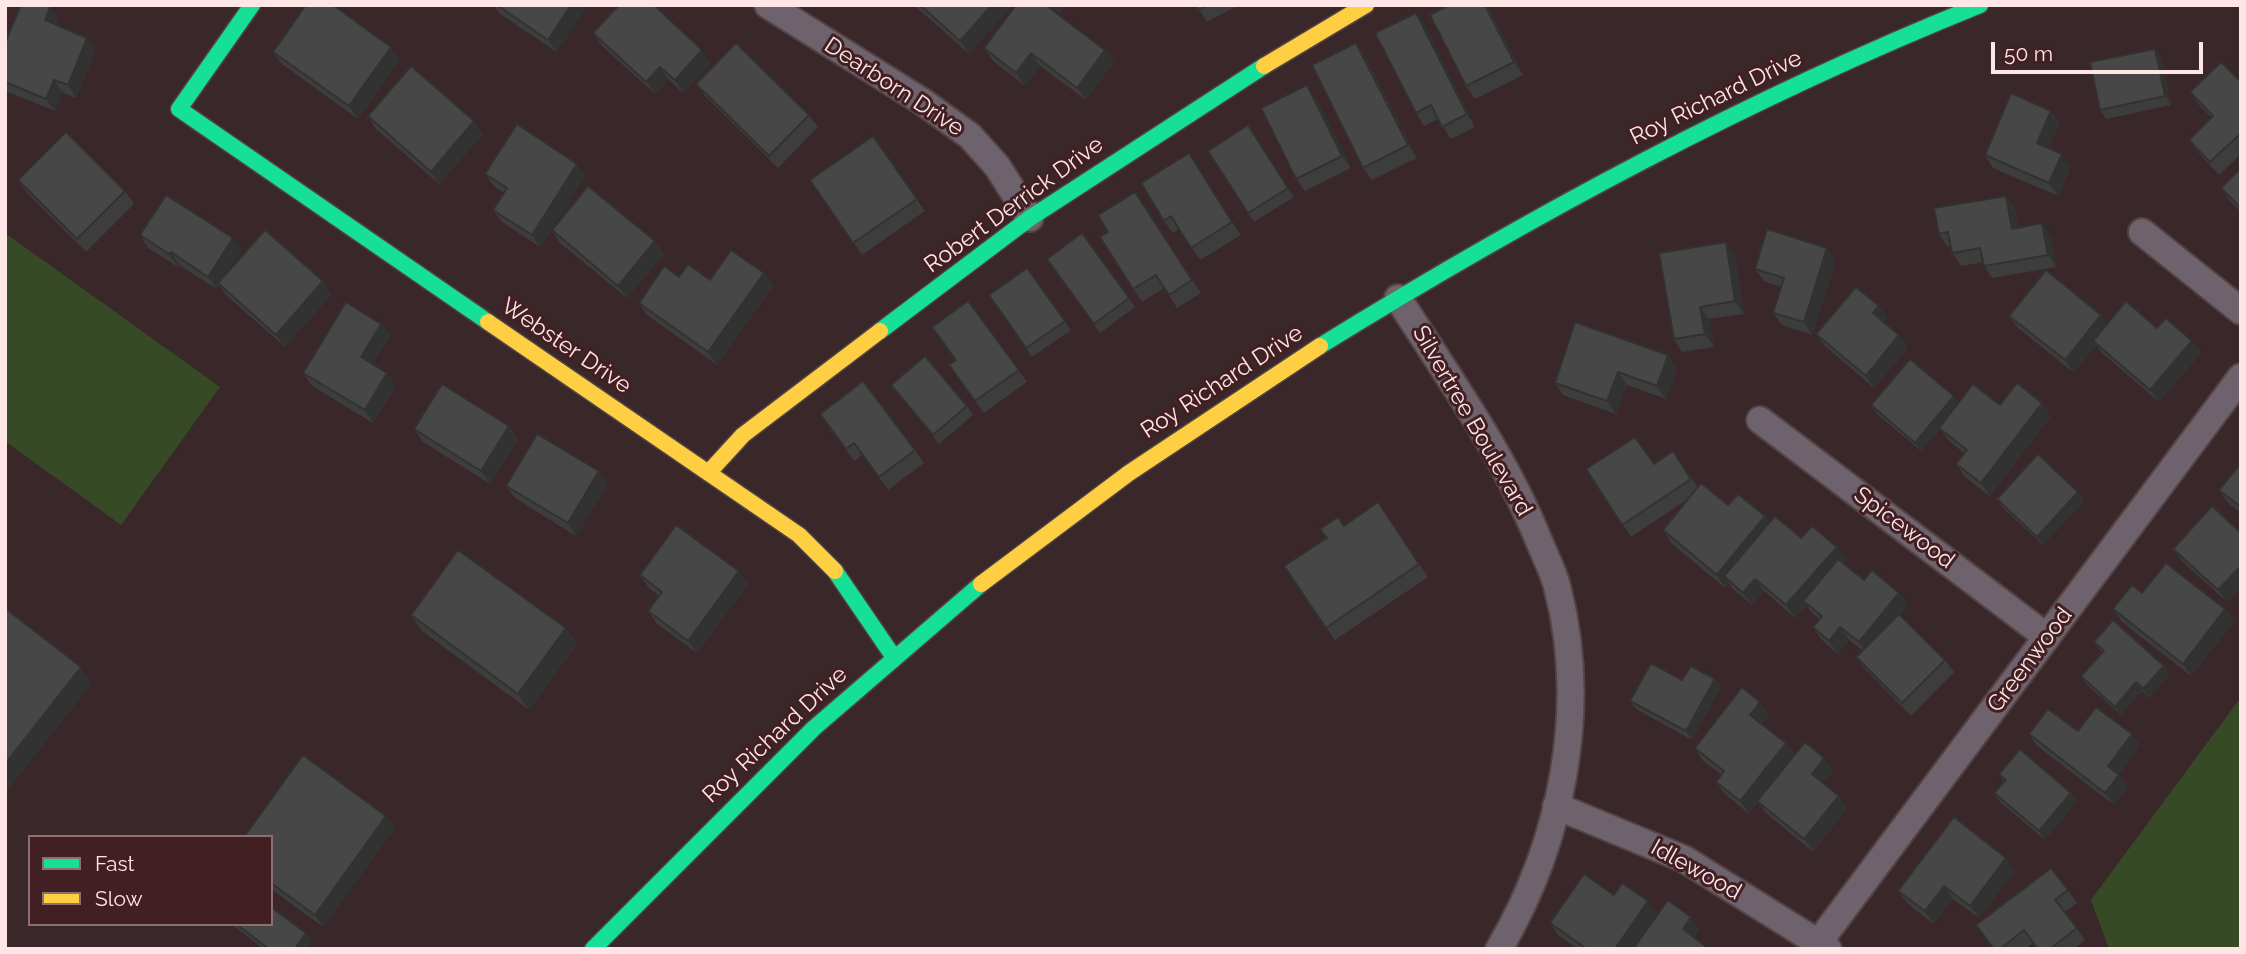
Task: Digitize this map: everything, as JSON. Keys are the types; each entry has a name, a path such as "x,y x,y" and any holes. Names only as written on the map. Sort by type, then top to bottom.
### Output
{"street":[{"name":"Webster Drive","path":"252,5 179,109 710,471 799,535 844,580 894,656"},
{"name":"Dearborn Drive","path":"768,5 923,102 970,136 998,166 1030,218"},
{"name":"Robert Derrick Drive","path":"710,471 743,435 1030,218 1220,92 1366,5"},
{"name":"Roy Richard Drive","path":"593,949 705,832 894,656 1153,453 1398,298 1600,180 1838,64 1973,7"},
{"path":"2141,232 2241,311"},
{"name":"Silvertree Boulevard","path":"1398,298 1496,452 1528,514 1556,585 1566,638 1572,702 1556,806 1544,857 1518,917 1499,949"},
{"name":"Greenwood","path":"1824,945 2047,637 2241,377"},
{"name":"Spicewood","path":"1760,419 2047,637"},
{"name":"Idlewood","path":"1556,806 1684,859 1824,945"}],"green space":[{"path":"5,233 220,387 121,525 5,441"},
{"path":"2241,697 2241,949 2109,949 2091,900"}],"building":[{"path":"21,5 47,5 50,7 45,20 87,38 68,85 54,80 46,99 5,82 5,43"},
{"path":"306,5 333,5 391,47 349,106 273,52"},
{"path":"497,5 571,5 548,40"},
{"path":"619,5 654,5 702,50 675,80 660,67 646,82 593,33"},
{"path":"920,5 992,5 960,41"},
{"path":"1016,5 1048,5 1105,50 1077,88 1031,53 1016,73 984,48"},
{"path":"1449,5 1485,5 1514,62 1466,86 1430,15"},
{"path":"1416,13 1467,114 1442,127 1431,105 1416,113 1375,33"},
{"path":"736,43 809,115 769,156 696,84"},
{"path":"1356,43 1408,145 1363,168 1312,65"},
{"path":"2155,49 2165,96 2100,110 2090,62"},
{"path":"2221,62 2241,82 2241,133 2210,162 2189,140 2213,116 2190,92"},
{"path":"411,66 474,121 431,172 368,116"},
{"path":"1307,85 1342,156 1296,179 1261,108"},
{"path":"2011,93 2051,111 2037,143 2062,154 2049,183 1985,155"},
{"path":"517,124 577,164 532,235 493,210 507,188 485,174"},
{"path":"1248,125 1288,188 1248,213 1208,151"},
{"path":"66,132 125,191 77,239 18,180"},
{"path":"873,136 917,199 853,243 810,180"},
{"path":"1189,153 1232,222 1191,248 1171,216 1164,221 1141,183"},
{"path":"2241,168 2241,208 2221,188"},
{"path":"588,186 655,241 618,286 552,230"},
{"path":"1135,192 1192,280 1169,295 1156,275 1133,289 1100,237 1108,232 1098,215"},
{"path":"166,195 233,238 208,277 140,235"},
{"path":"2006,196 2012,229 2042,223 2048,255 1984,266 1980,248 1952,253 1948,232 1939,234 1934,208"},
{"path":"1767,229 1827,248 1804,322 1773,313 1784,278 1755,269"},
{"path":"265,230 323,281 276,335 218,283"},
{"path":"1082,233 1129,298 1094,324 1047,259"},
{"path":"1726,242 1735,301 1700,307 1705,334 1674,339 1659,253"},
{"path":"731,250 764,273 708,352 639,303 664,266 679,277 688,264 710,280"},
{"path":"1027,268 1065,321 1026,348 989,295"},
{"path":"2046,270 2101,315 2065,360 2009,316"},
{"path":"1856,287 1879,306 1873,313 1899,335 1866,376 1816,334"},
{"path":"968,301 1019,370 975,401 949,365 956,360 932,327"},
{"path":"2126,301 2157,328 2166,318 2192,341 2150,390 2093,341"},
{"path":"346,302 381,324 361,357 387,373 365,410 303,373"},
{"path":"1575,322 1668,355 1657,386 1618,372 1607,401 1555,383"},
{"path":"925,356 967,406 933,435 891,385"},
{"path":"1910,359 1954,396 1915,443 1871,405"},
{"path":"863,381 915,450 879,477 854,443 846,449 820,414"},
{"path":"2017,383 2042,403 1981,483 1956,464 1967,450 1939,428 1973,384 2000,405"},
{"path":"442,384 509,426 481,471 414,429"},
{"path":"537,434 599,471 568,523 506,486"},
{"path":"1635,437 1654,464 1673,451 1691,479 1622,525 1586,469"},
{"path":"2038,454 2078,492 2037,537 1997,499"},
{"path":"2241,463 2241,507 2219,490"},
{"path":"1701,483 1728,505 1738,494 1765,516 1717,575 1663,530"},
{"path":"1378,502 1419,564 1326,628 1284,566 1327,538 1320,529 1338,517 1344,526"},
{"path":"2212,506 2241,533 2241,571 2238,569 2218,590 2173,549"},
{"path":"1775,516 1801,538 1812,526 1837,547 1786,605 1755,579 1743,593 1724,576"},
{"path":"676,525 739,571 688,641 648,611 662,592 640,575"},
{"path":"458,550 566,628 518,694 411,615"},
{"path":"1838,559 1864,580 1872,570 1899,593 1859,642 1840,627 1829,641 1813,627 1822,616 1803,601"},
{"path":"2166,563 2225,609 2183,664 2113,609 2132,585 2142,593"},
{"path":"5,608 81,667 5,764"},
{"path":"1899,614 1945,660 1902,703 1856,657"},
{"path":"2113,620 2164,666 2143,689 2136,682 2115,707 2081,676 2104,651 2094,642"},
{"path":"1651,663 1682,680 1691,666 1715,679 1686,731 1630,701"},
{"path":"1742,687 1760,702 1750,715 1786,743 1740,801 1716,782 1724,771 1695,748"},
{"path":"2096,707 2132,734 2108,766 2119,775 2105,793 2029,734 2048,709 2078,731"},
{"path":"1805,742 1824,758 1812,774 1839,796 1804,839 1757,801"},
{"path":"2020,749 2071,793 2039,831 1994,793 2006,780 1999,774"},
{"path":"303,755 386,816 315,915 273,884 273,835 245,835"},
{"path":"1954,817 2006,858 1970,906 1944,886 1925,911 1898,891"},
{"path":"2051,868 2068,890 2055,900 2077,928 2050,949 2038,949 2024,930 2000,949 1994,949 1976,925"},
{"path":"1584,874 1614,895 1622,883 1648,901 1615,949 1587,949 1550,923"},
{"path":"1668,900 1691,917 1683,929 1709,949 1633,949"},
{"path":"273,908 306,933 295,949 269,949 239,926 273,926"}],"traffic: fast":[{"path":"252,5 179,109 488,322"},
{"path":"1320,346 1480,251 1643,161 1809,79 1980,5"},
{"path":"880,331 1030,218 1264,66"},
{"path":"835,571 893,656"},
{"path":"593,949 814,728 981,584"}],"traffic: slow":[{"path":"1264,66 1366,5"},
{"path":"488,322 799,535 835,571"},
{"path":"710,471 743,435 880,331"},
{"path":"981,584 1129,473 1320,346"}]}
